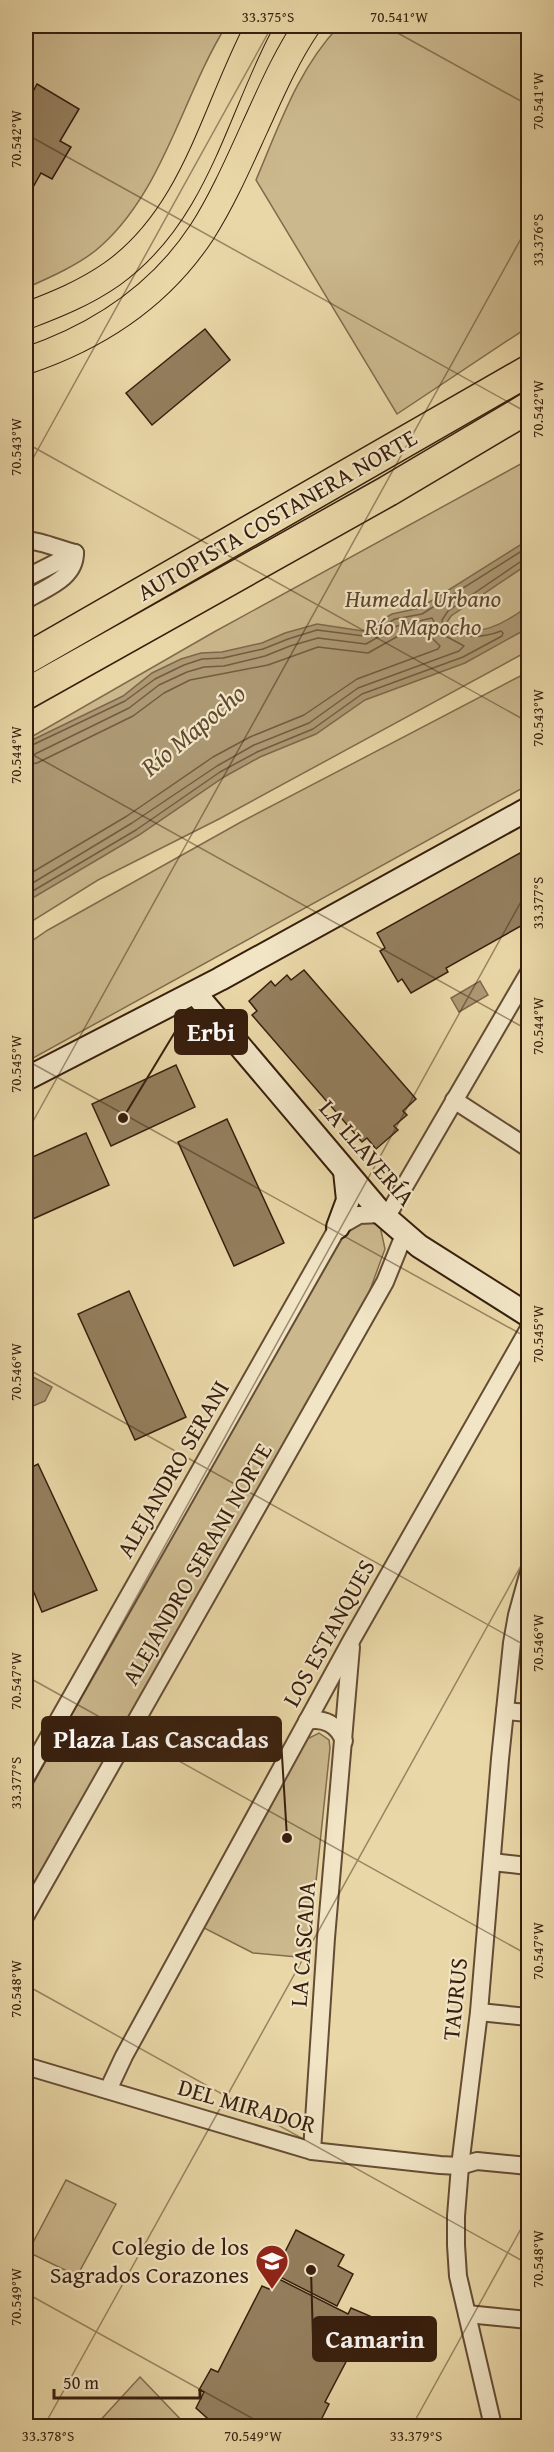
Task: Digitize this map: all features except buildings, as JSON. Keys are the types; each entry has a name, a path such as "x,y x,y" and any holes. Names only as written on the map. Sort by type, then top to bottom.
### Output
{"highway":[{"name":"AUTOPISTA COSTANERA NORTE","path":"26,659 528,371"},
{"name":"AUTOPISTA COSTANERA NORTE","path":"26,694 388,491 528,408"}],"main road":[{"path":"26,316 73,296 113,273 148,242 165,222 196,170 259,26"},
{"path":"26,362 69,344 113,321 150,293 185,256 220,201 284,67 307,26"}],"street":[{"path":"26,541 32,540 58,550 75,553"},
{"path":"26,578 75,553"},
{"path":"26,600 66,576 74,565 75,553"},
{"path":"26,1079 195,993 528,809"},
{"path":"338,1227 359,1215 384,1216 528,974"},
{"name":"LA LLAVERÍA","path":"195,993 384,1216 441,1261 528,1315"},
{"path":"454,1100 528,1148"},
{"path":"338,1227 348,1200 345,1171"},
{"name":"ALEJANDRO SERANI","path":"26,1777 338,1227"},
{"name":"ALEJANDRO SERANI NORTE","path":"26,1915 385,1282 404,1234"},
{"name":"LOS ESTANQUES","path":"108,2090 124,2056 351,1641 528,1330"},
{"name":"TAURUS","path":"493,2427 458,2276 456,2245 460,2166 479,2012 505,1711 517,1615 528,1575"},
{"name":"LA CASCADA","path":"312,2151 351,1641"},
{"path":"505,1711 528,1713"},
{"path":"307,1721 319,1720 332,1725 344,1742"},
{"path":"492,1862 528,1866"},
{"path":"479,2012 528,2017"},
{"name":"DEL MIRADOR","path":"26,2066 312,2151 460,2166 477,2161 528,2166"},
{"path":"467,2314 528,2320"}],"green space":[{"path":"26,26 226,26 197,81 157,169 123,222 94,252 66,270 26,288"},
{"path":"339,26 528,26 528,327 397,414 256,180 301,79"},
{"name":"Humedal Urbano Río Mapocho","path":"528,460 528,651 219,819 98,880 26,925 26,740 214,632"},
{"path":"528,672 528,785 26,1062 26,945 48,930 241,822"},
{"path":"368,1216 380,1226 385,1249 363,1309 26,1909 26,1788 351,1223"},
{"path":"319,1733 329,1740 330,1748 308,1958 253,1953 204,1928 307,1739"},
{"path":"66,2180 116,2204 77,2276 28,2252"},
{"path":"140,2377 187,2426 95,2426"}],"water":[{"name":"Río Mapocho","path":"528,540 528,564 451,616 447,622 467,631 489,628 500,624 528,606 528,628 465,663 365,700 316,734 260,757 224,777 139,835 26,902 26,743 123,696 152,673 181,659 201,653 222,652 262,643 285,633 317,624 363,631 392,614 420,608"},
{"path":"480,981 488,995 459,1012 451,998"},
{"path":"26,1368 33,1377 52,1387 45,1401 26,1409"}],"place":[{"name":"Erbi","path":"123,1118"},
{"name":"Plaza Las Cascadas","path":"287,1838"},
{"name":"Camarin","path":"311,2270"},
{"name":"Colegio de los Sagrados Corazones","path":"272,2290"}]}
